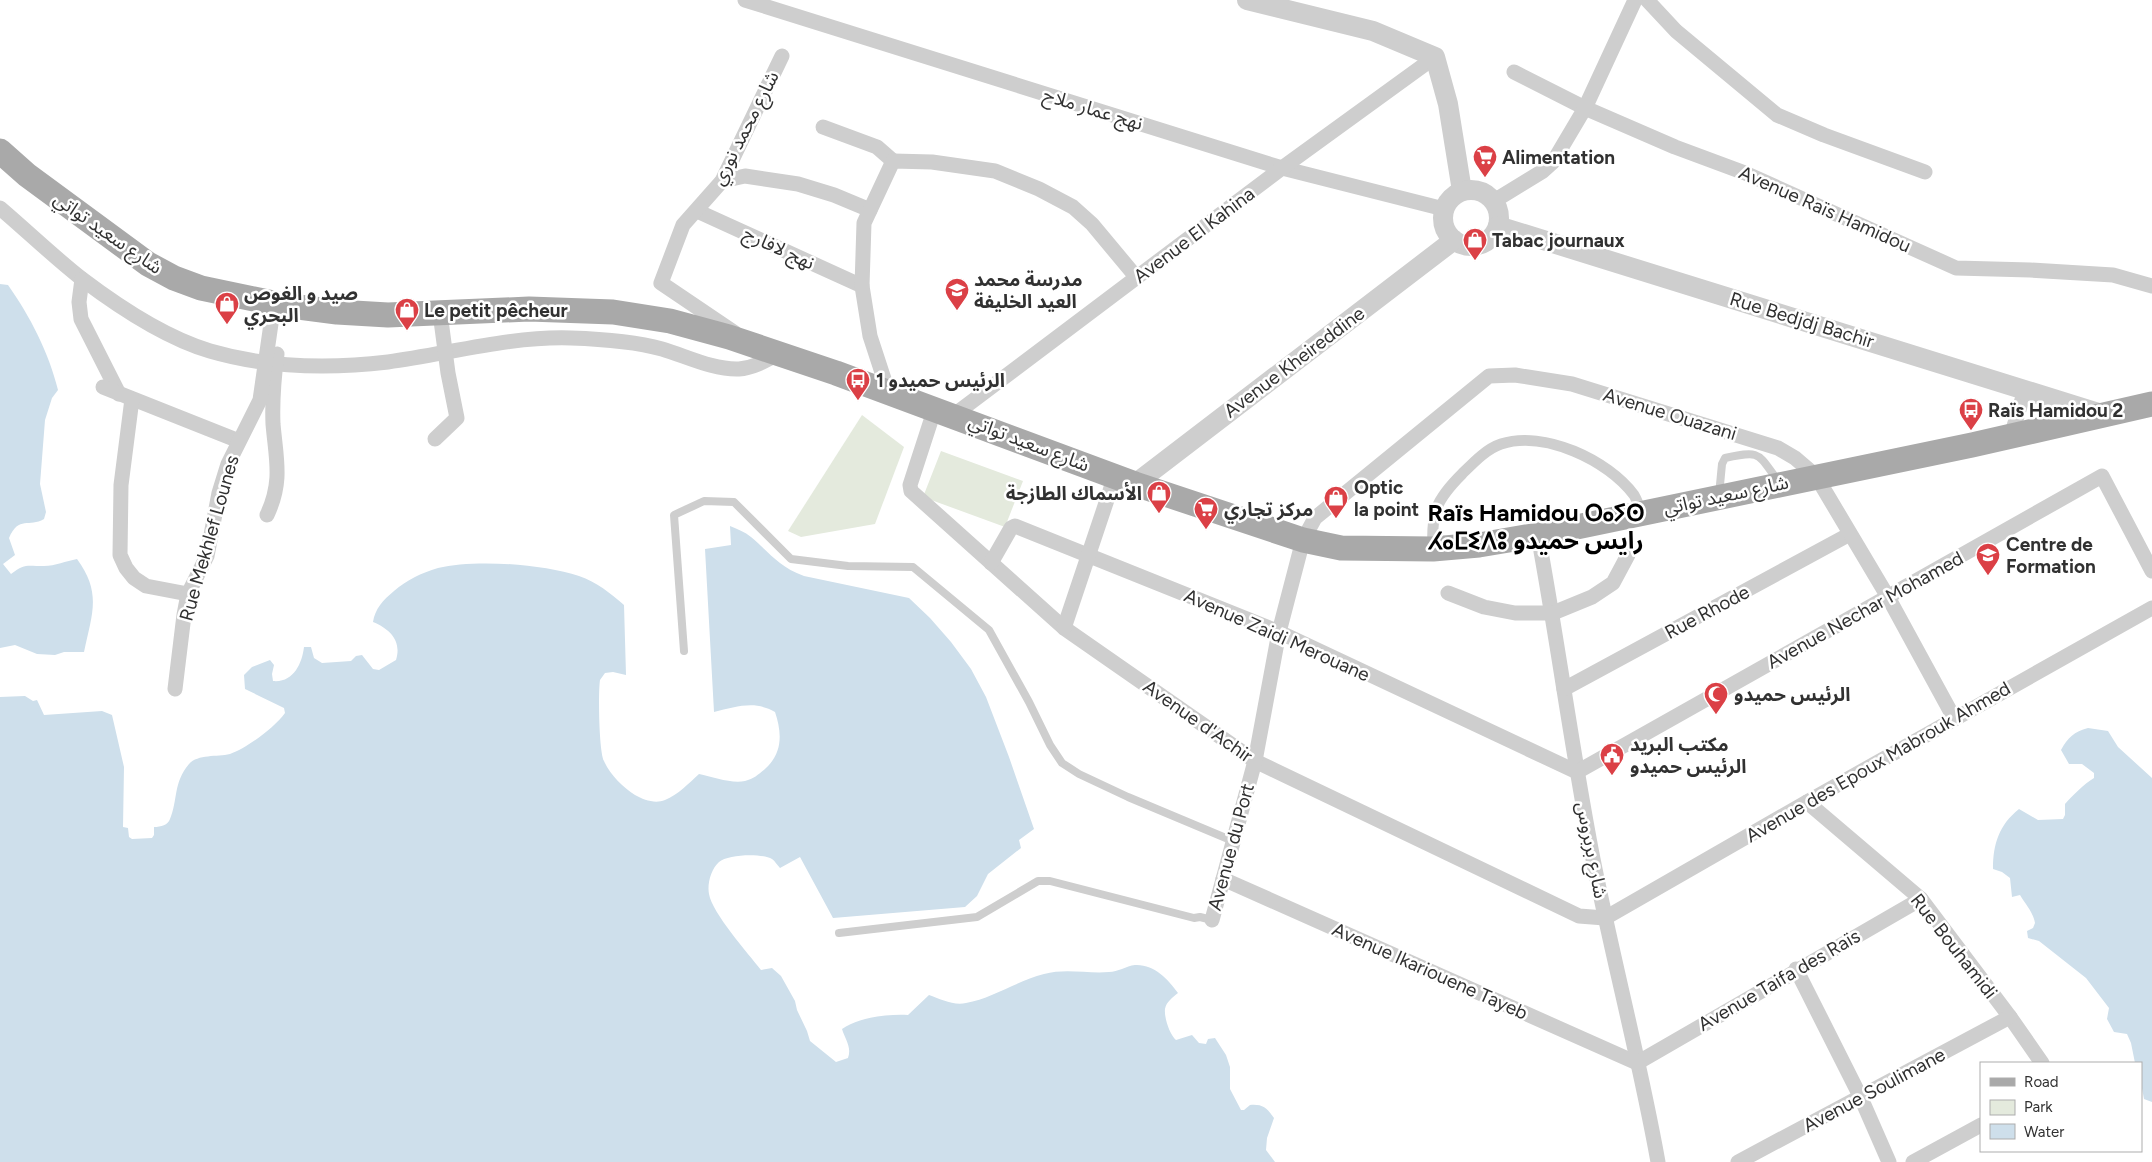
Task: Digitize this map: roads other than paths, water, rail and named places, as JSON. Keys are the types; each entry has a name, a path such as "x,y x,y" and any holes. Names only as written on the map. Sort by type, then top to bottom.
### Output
{"main road":[{"name":"شارع سعيد تواتي","path":"0,151 27,176 148,264 174,278 201,288 278,304 363,314 441,320 529,310 613,312 670,321 729,337 888,391 1125,480 1303,540 1341,548 1433,549 1479,545 1538,535 2011,436 2152,404"}],"street":[{"name":"نهج عمار ملاح","path":"745,0 1282,168 1444,209"},
{"path":"1248,0 1373,31 1435,57 1448,104 1462,191"},
{"path":"1494,201 1543,171 1553,162 1585,108 1634,0"},
{"path":"1647,0 1676,31 1778,114 1824,135 1925,172"},
{"name":"شارع محمد نوري","path":"766,350 662,283 683,225 722,181 782,56"},
{"name":"Avenue El Kahina","path":"944,412 1137,278 1282,168 1435,57"},
{"name":"Avenue Raïs Hamidou","path":"1514,72 1585,108 1675,147 1745,173 1956,268 2113,275 2152,286"},
{"path":"823,127 877,147 894,161 932,162 995,171 1039,189 1073,207 1080,213 1092,224 1137,278"},
{"path":"888,391 870,336 862,286 864,223 894,161"},
{"path":"722,181 745,176 798,184 834,194 870,210"},
{"path":"1462,191 1480,191 1494,201 1500,218 1498,226 1495,234 1483,244 1468,246 1454,240 1447,233 1444,225 1444,209 1454,195 1462,191"},
{"path":"0,208 82,279 132,313 188,342 224,354 284,365 344,366 427,356 512,342 568,338 614,340 660,349 727,368 751,366 766,350"},
{"name":"نهج لافارج","path":"697,210 862,286"},
{"name":"Rue Bedjdj Bachir","path":"1498,226 2106,415"},
{"name":"Avenue Kheireddine","path":"1125,480 1454,240"},
{"path":"82,279 79,302 81,319 125,396 120,555 130,573 146,586 188,594"},
{"path":"267,515 272,506 278,478 266,397 278,304"},
{"path":"434,439 457,418 448,373 441,320"},
{"name":"Avenue Ouazani","path":"1303,540 1315,518 1488,376 1515,375 1572,384 1778,448 1795,458 1816,476 1888,597 1954,718"},
{"path":"103,387 239,441"},
{"path":"2011,436 2025,390"},
{"name":"Rue Mekhlef Lounes","path":"175,689 188,594 207,556 219,493 228,464 257,409 266,397"},
{"name":"Avenue d'Achir","path":"944,412 910,485 912,490 990,563 1064,628 1255,761 1579,916 1605,918"},
{"path":"1433,549 1431,524 1440,498 1479,458 1500,444 1526,439 1550,442 1609,471 1634,495 1642,512"},
{"name":"Avenue Nechar Mohamed","path":"1577,772 2102,476 2152,571"},
{"path":"1064,628 1088,556 1125,480"},
{"name":"Avenue Zaidi Merouane","path":"990,563 1012,526 1279,632 1577,772"},
{"name":"Rue Rhode","path":"1564,690 1850,534"},
{"name":"شارع بربروس","path":"1538,535 1553,613 1577,772 1605,918 1658,1162"},
{"name":"Avenue du Port","path":"1212,920 1255,761 1279,632 1303,540"},
{"path":"1448,593 1484,607 1515,613 1553,613 1592,597 1613,583 1628,555"},
{"name":"Avenue des Epoux Mabrouk Ahmed","path":"1605,918 1954,718 2152,608"},
{"name":"Rue Bouhamidi","path":"1807,802 1920,899 2010,1017 2041,1062"},
{"name":"Avenue Ikariouene Tayeb","path":"1223,879 1637,1063"},
{"name":"Avenue Taifa des Raïs","path":"1637,1063 1920,899"},
{"path":"1796,970 1861,1098 1889,1162"},
{"name":"Avenue Soulimane","path":"1738,1162 2010,1017"},
{"path":"1913,1162 1980,1126"}],"lane":[{"path":"1719,496 1722,464 1725,458 1749,452 1760,456 1780,484"},
{"path":"684,651 674,515 704,501 734,502 791,559 848,566 913,567 989,630 1030,702 1050,745 1062,763 1079,774 1128,797 1233,841"},
{"path":"839,933 977,917 1038,880 1050,881 1194,918 1200,917 1212,920"}],"water":[{"path":"0,284 8,285 24,309 44,349 58,390 52,398 45,420 40,484 46,512 44,519 21,524 13,531 9,538 15,555 3,564 11,574 26,566 48,566 77,559 90,583 93,604 84,652 64,652 55,655 37,654 15,645 0,648"},
{"path":"730,526 749,535 775,559 795,572 804,576 909,598 930,618 971,669 986,697 1034,829 1019,840 1021,848 988,874 977,896 965,907 833,918 800,857 780,868 772,859 761,856 745,855 730,857 719,862 709,881 709,894 712,902 723,922 761,970 772,968 781,976 795,1001 810,1041 836,1062 848,1058 849,1054 849,1047 842,1029 874,1017 908,1015 929,995 947,1002 961,1004 976,1001 1034,977 1052,972 1109,972 1142,965 1160,973 1178,993 1168,1002 1165,1009 1166,1021 1174,1038 1176,1040 1192,1035 1199,1043 1206,1044 1208,1039 1215,1038 1226,1055 1230,1067 1230,1089 1241,1110 1250,1105 1258,1105 1267,1109 1274,1118 1267,1138 1266,1150 1275,1162 0,1162 0,697 25,696 33,701 37,700 44,715 102,711 112,715 124,767 123,827 128,828 129,837 132,839 152,838 154,827 164,825 169,821 180,778 189,764 202,757 230,754 237,751 267,731 285,713 284,708 245,689 244,675 252,667 270,660 274,665 273,681 286,679 299,666 304,647 311,647 314,658 322,663 351,661 356,656 362,655 373,669 379,670 396,660 397,647 393,636 385,628 373,622 374,617 386,598 409,580 438,568 453,565 489,563 547,568 586,578 603,588 624,605 626,675 613,672 605,673 600,680 599,722 602,755 613,776 630,792 646,800 661,801 679,792 699,774 734,782 751,779 761,773 771,763 778,749 780,735 775,712 768,708 753,705 714,712 705,549 731,545"},
{"path":"2088,728 2108,731 2118,747 2152,778 2152,1102 2144,1099 2142,1062 2135,1062 2127,1034 2114,1032 2107,1019 2109,1008 2086,978 2039,941 2028,938 2027,931 2033,928 2035,923 2031,912 2020,895 2012,897 2010,878 2002,872 1993,869 1996,843 2002,828 2012,815 2019,809 2038,820 2063,819 2065,804 2086,783 2094,778 2094,773 2082,764 2069,764 2061,750 2066,742 2079,731"}],"place":[{"name":"Alimentation","path":"1485,178"},
{"name":"Tabac journaux","path":"1475,261"},
{"name":"مدرسة محمد العيد الخليفة","path":"957,311"},
{"name":"صيد و الغوص البحري","path":"227,325"},
{"name":"Le petit pêcheur","path":"407,331"},
{"name":"الرئيس حميدو 1","path":"858,401"},
{"name":"Raïs Hamidou 2","path":"1971,431"},
{"name":"الأسماك الطازجة","path":"1159,514"},
{"name":"Optic la point","path":"1336,519"},
{"name":"مركز تجاري","path":"1206,530"},
{"name":"Centre de Formation","path":"1988,576"},
{"name":"الرئيس حميدو","path":"1716,715"},
{"name":"مكتب البريد الرئيس حميدو","path":"1612,776"}],"district":[{"name":"Raïs Hamidou ⵔⴰⵢⵙ ⵃⴰⵎⵉⴷⵓ رایس حمیدو","path":"1536,526"}]}
